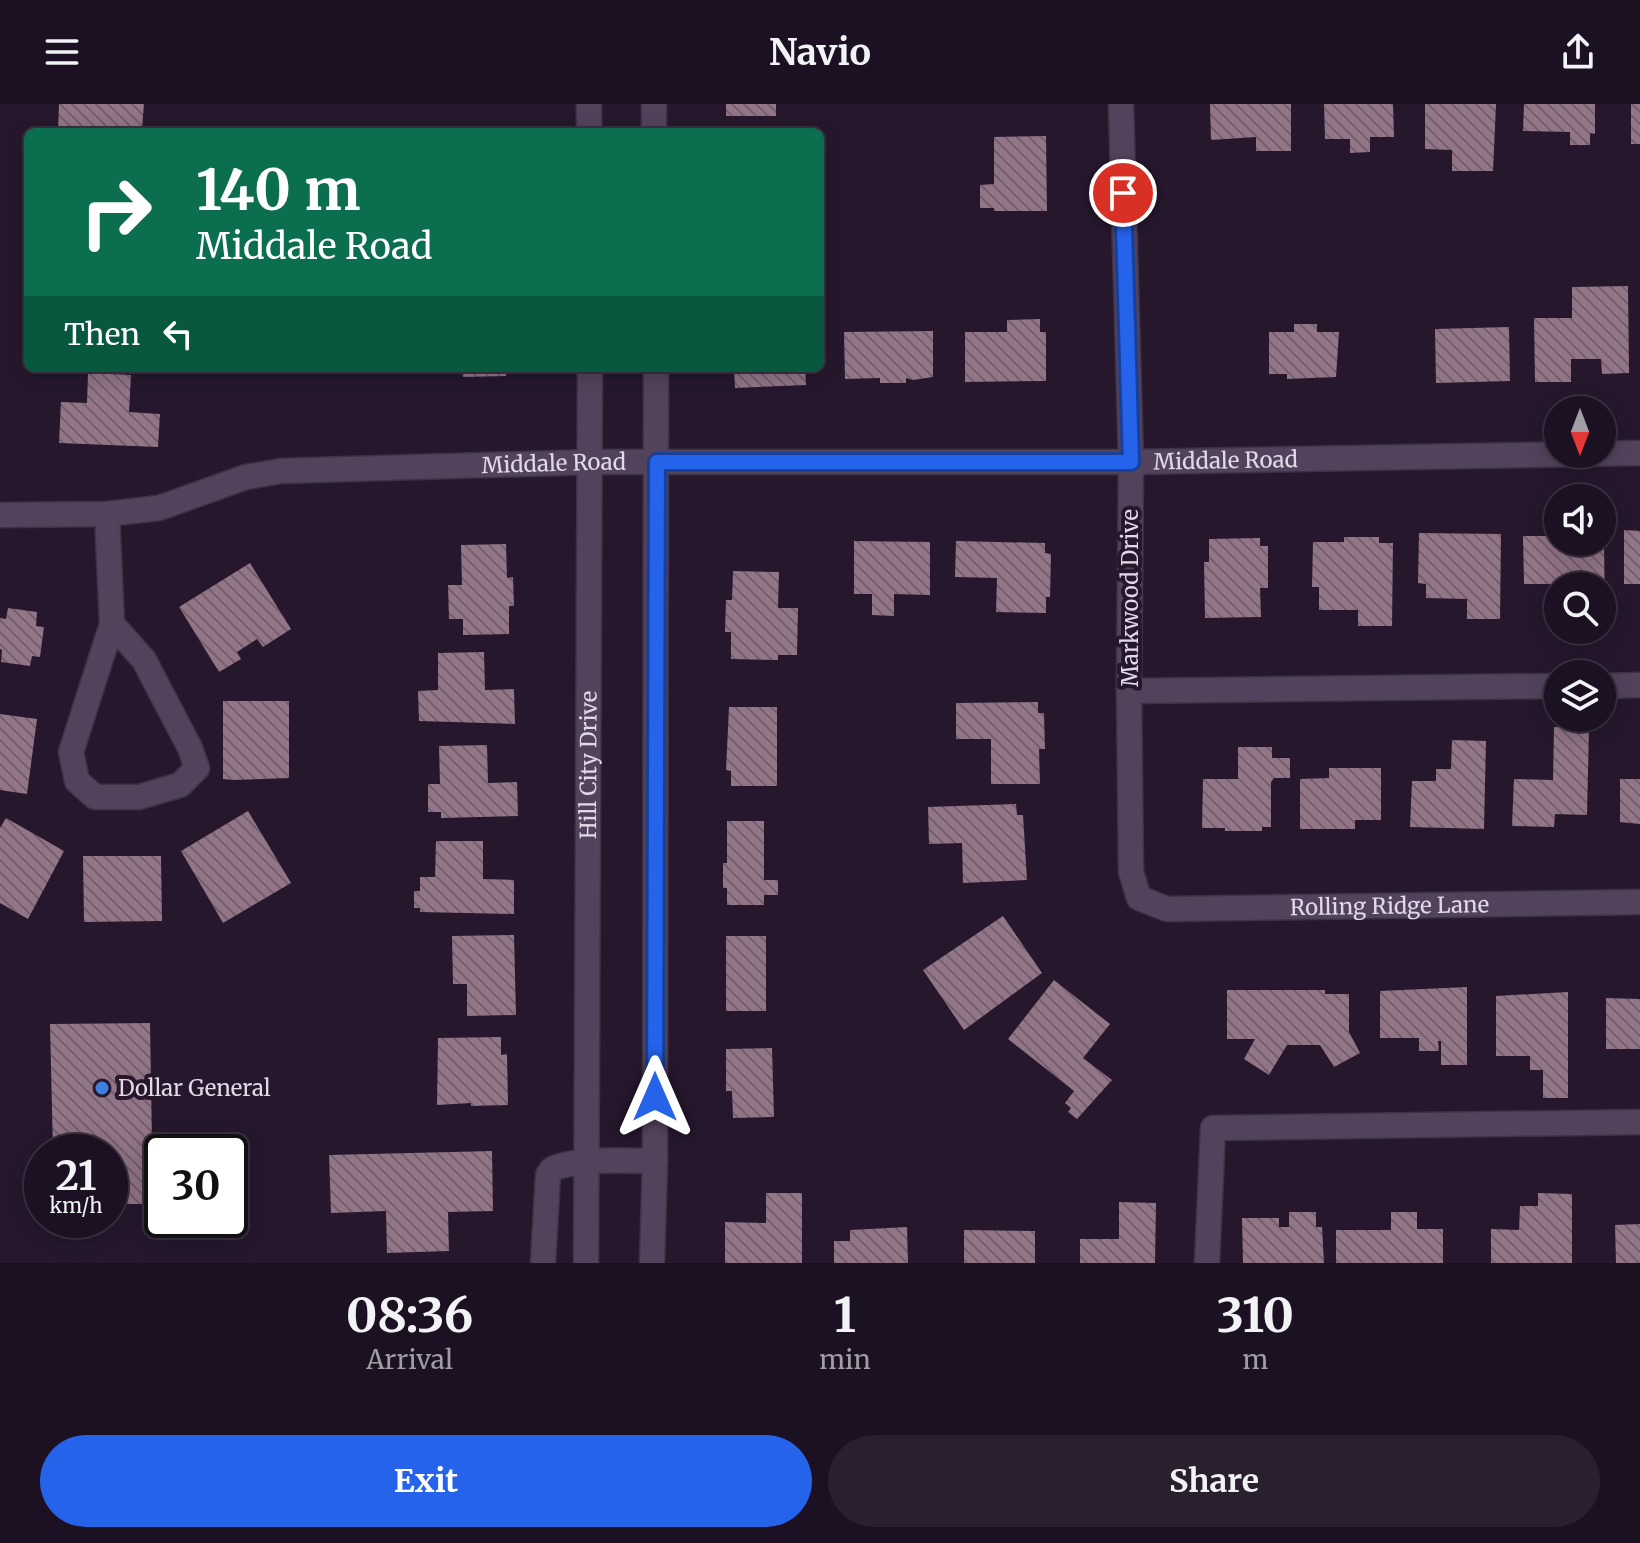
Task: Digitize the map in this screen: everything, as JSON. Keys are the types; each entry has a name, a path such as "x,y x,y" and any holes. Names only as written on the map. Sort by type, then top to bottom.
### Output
{"street":[{"path":"589,104 589,128"},
{"path":"654,104 654,128"},
{"name":"Markwood Drive","path":"1121,104 1131,462 1131,872 1139,898"},
{"name":"Hill City Drive","path":"586,1263 590,372"},
{"path":"652,1263 655,1161 656,372"},
{"name":"Middale Road","path":"0,515 107,514 159,508 246,477 281,471 591,462 1131,462 1640,453"},
{"path":"107,514 112,624 71,752 77,781 95,797 139,797 180,785 197,768 190,748 144,660 112,624"},
{"path":"1616,686 1640,685"},
{"path":"1129,691 1544,686"},
{"name":"Rolling Ridge Lane","path":"1139,898 1167,909 1640,902"},
{"path":"1207,1263 1213,1128 1640,1122"},
{"path":"543,1263 548,1175 555,1167 587,1162 655,1161"}],"building":[{"path":"59,104 144,104 142,128 58,128"},
{"path":"726,104 776,104 776,116 726,116"},
{"path":"1210,104 1291,104 1291,151 1256,151 1256,137 1211,140"},
{"path":"1324,104 1393,104 1394,137 1370,137 1370,152 1350,153 1350,139 1325,139"},
{"path":"1425,104 1496,104 1493,171 1452,171 1452,150 1425,149"},
{"path":"1524,104 1595,104 1595,134 1590,133 1590,145 1570,145 1570,132 1523,131"},
{"path":"1631,104 1640,104 1640,144 1631,144"},
{"path":"1046,136 1047,211 980,208 980,185 994,184 994,137"},
{"path":"1628,286 1629,373 1602,374 1601,359 1571,359 1571,382 1535,382 1534,318 1572,318 1572,287"},
{"path":"1040,319 1040,332 1046,332 1046,381 965,382 965,332 1007,332 1007,320"},
{"path":"1294,324 1317,324 1317,332 1339,332 1336,377 1287,379 1287,374 1269,374 1269,332 1294,332"},
{"path":"1509,327 1510,381 1436,383 1435,329"},
{"path":"933,331 933,377 906,378 906,383 880,383 880,378 845,379 844,332"},
{"path":"462,372 506,372 506,376 463,377"},
{"path":"734,372 805,372 806,385 735,388"},
{"path":"88,373 131,375 129,412 160,414 158,447 59,443 61,402 87,403"},
{"path":"1624,530 1640,531 1640,584 1624,584"},
{"path":"1419,533 1501,534 1500,619 1467,619 1467,599 1426,598 1426,584 1418,583"},
{"path":"1523,536 1544,536 1544,556 1604,556 1604,572 1544,572 1544,584 1524,584"},
{"path":"1344,537 1379,537 1379,543 1393,543 1392,626 1358,626 1358,610 1319,610 1319,587 1312,587 1313,542 1344,542"},
{"path":"1260,538 1260,546 1268,546 1268,588 1260,588 1261,617 1205,618 1204,562 1209,562 1209,539"},
{"path":"854,541 930,542 930,595 894,594 894,616 872,615 872,594 854,594"},
{"path":"956,541 1045,543 1045,553 1051,554 1050,597 1046,597 1046,613 996,612 997,578 955,577"},
{"path":"506,544 507,578 513,577 514,606 509,606 509,634 463,635 463,619 449,619 448,585 462,585 461,545"},
{"path":"250,563 291,629 263,647 257,639 237,652 241,659 219,672 179,607"},
{"path":"733,571 779,572 778,608 798,608 797,655 778,655 778,660 731,659 731,632 725,632 726,600 732,600"},
{"path":"8,608 37,612 36,626 44,627 40,657 32,656 30,666 1,662 0,618 6,619"},
{"path":"484,652 485,690 514,689 515,724 419,721 418,691 438,690 438,653"},
{"path":"223,701 289,701 289,778 223,779"},
{"path":"1038,702 1038,713 1044,713 1045,749 1039,749 1040,784 991,784 991,739 956,739 956,703"},
{"path":"729,707 777,707 777,786 731,786 731,771 726,770"},
{"path":"0,714 37,719 27,794 0,790"},
{"path":"1554,732 1589,732 1587,815 1555,814 1554,827 1512,826 1514,779 1553,780"},
{"path":"1452,740 1486,741 1484,829 1410,827 1412,781 1436,781 1436,769 1451,769"},
{"path":"487,745 488,783 517,782 518,816 441,818 441,812 428,812 428,784 440,784 439,746"},
{"path":"1238,747 1272,747 1272,758 1290,758 1290,778 1274,778 1271,782 1271,827 1262,827 1262,831 1202,828 1203,779 1238,779"},
{"path":"1329,768 1381,768 1381,820 1355,820 1355,829 1300,829 1300,779 1329,778"},
{"path":"1620,779 1640,779 1640,824 1620,822"},
{"path":"1016,804 1017,815 1023,815 1027,880 963,883 962,843 929,844 928,807"},
{"path":"248,811 291,883 223,923 181,851"},
{"path":"6,818 64,851 28,919 0,903 0,828"},
{"path":"727,821 764,821 764,880 778,880 778,895 764,895 764,905 727,905 723,863 727,863"},
{"path":"436,841 483,841 483,879 514,880 514,914 420,912 420,908 414,908 414,891 420,891 420,877 435,877"},
{"path":"83,856 161,856 162,921 84,922"},
{"path":"1003,916 1042,973 964,1030 923,970"},
{"path":"514,935 516,1015 467,1016 467,984 453,984 452,936"},
{"path":"726,936 766,936 766,1011 726,1011"},
{"path":"1054,980 1110,1024 1083,1058 1112,1080 1077,1119 1068,1112 1071,1108 1065,1103 1074,1091 1008,1039"},
{"path":"1467,987 1467,1065 1441,1065 1441,1041 1438,1041 1439,1051 1419,1051 1419,1038 1380,1038 1380,991"},
{"path":"1227,990 1325,990 1325,994 1349,994 1349,1032 1360,1053 1334,1067 1320,1045 1287,1045 1269,1075 1244,1059 1255,1039 1227,1039"},
{"path":"1568,992 1568,1098 1543,1098 1543,1070 1530,1070 1530,1056 1496,1056 1496,996"},
{"path":"1606,998 1640,999 1640,1049 1606,1049"},
{"name":"Dollar General","path":"150,1023 152,1134 144,1134 144,1204 128,1204 128,1134 53,1134 50,1024"},
{"path":"501,1037 501,1055 507,1054 508,1105 437,1105 438,1038"},
{"path":"772,1048 774,1117 733,1118 732,1091 726,1091 726,1049"},
{"path":"492,1151 493,1211 448,1212 449,1251 387,1253 386,1211 331,1213 329,1155"},
{"path":"766,1193 802,1193 802,1263 725,1263 725,1222 766,1223"},
{"path":"1538,1193 1572,1194 1572,1263 1491,1263 1491,1229 1519,1230 1520,1206 1538,1206"},
{"path":"1119,1202 1156,1203 1155,1263 1080,1263 1080,1239 1119,1239"},
{"path":"1289,1212 1316,1212 1316,1227 1322,1227 1324,1263 1243,1263 1242,1218 1279,1218 1279,1227 1289,1227"},
{"path":"1391,1212 1417,1212 1417,1229 1443,1229 1443,1263 1336,1263 1336,1230 1391,1230"},
{"path":"1640,1224 1640,1263 1616,1263 1615,1225"},
{"path":"907,1227 908,1263 834,1263 834,1241 850,1241 850,1230"},
{"path":"964,1230 1035,1231 1035,1263 964,1263"}],"place":[{"name":"Dollar General","path":"102,1088"}],"route":[{"path":"655,1097 657,462 1131,462 1123,193"}]}
